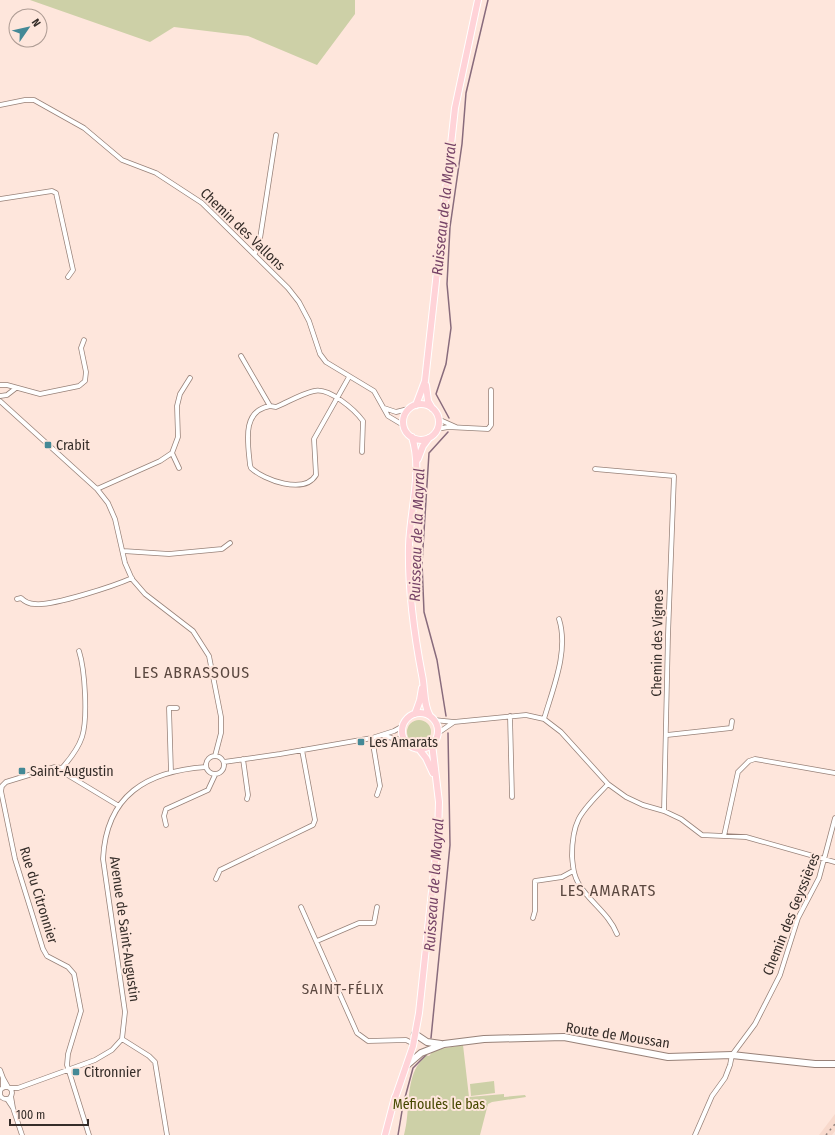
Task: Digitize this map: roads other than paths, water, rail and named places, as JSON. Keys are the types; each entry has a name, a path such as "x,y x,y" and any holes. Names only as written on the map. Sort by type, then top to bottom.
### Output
{"main road":[{"path":"416,405 425,381 455,108 478,0"},
{"path":"425,381 428,401 438,419 437,429 423,446 417,462 409,544 409,584 426,708 432,718 437,727 438,733 432,744 426,748 414,748 405,741 402,734 405,721 415,714 423,714 432,718"},
{"path":"429,438 423,440 412,437 408,434 403,425 404,417 408,409 416,405 428,406 432,409"},
{"path":"412,437 417,462"},
{"path":"415,714 420,700 422,675"},
{"path":"394,1101 407,1065 415,1034 423,979 438,835 439,802 432,744"},
{"path":"419,749 426,758 436,782"},
{"path":"385,1135 410,1042 423,979"}],"street":[{"name":"Chemin des Vallons","path":"0,105 25,100 34,100 78,125 97,138 122,160 156,173 180,187 202,203 255,253 299,302 309,321 320,354 326,362 374,391 388,416 403,425"},
{"path":"255,253 259,245 276,135"},
{"path":"0,199 52,191 56,193 73,270 68,278"},
{"path":"0,385 40,394 79,386 85,380 86,372 81,348 84,340"},
{"path":"241,356 270,406"},
{"path":"349,377 338,398 314,439 316,475 310,482 285,485 254,471 250,465 248,431 250,421 258,411 264,407 276,407 315,391 324,392 338,398 351,408 363,421 362,452"},
{"path":"97,489 160,461 172,453 178,437 176,406 180,394 190,378"},
{"path":"0,396 6,395 16,388"},
{"path":"437,429 456,427 488,429 491,425 491,390"},
{"path":"0,401 97,489 108,503 115,519 125,563 132,578 145,594 193,632 209,656 221,717 221,733 215,756"},
{"path":"384,407 396,412 408,409"},
{"path":"438,419 456,427"},
{"path":"172,453 179,468"},
{"name":"Chemin des Vignes","path":"595,469 674,476 664,811"},
{"path":"123,551 169,554 222,549 230,543"},
{"path":"17,599 21,598 29,603 44,604 59,602 132,578"},
{"path":"544,719 560,668 562,629 559,619"},
{"path":"62,768 74,753 82,739 85,727 83,664 79,651"},
{"path":"171,772 169,708 177,708"},
{"path":"432,718 454,722 526,715 544,719 561,732 608,784 626,797 681,819 702,835 746,837 835,862"},
{"path":"510,716 512,797"},
{"path":"438,733 454,722"},
{"path":"667,735 731,728 732,722"},
{"path":"215,756 224,762 302,750 382,736 403,726"},
{"path":"382,736 393,737 405,741"},
{"path":"372,738 380,786 377,795"},
{"path":"216,879 220,870 313,825 315,820 302,750"},
{"path":"215,756 208,759 206,767 208,771 215,774"},
{"path":"243,759 248,795 247,799"},
{"path":"724,836 738,772 750,761 755,759 835,773"},
{"path":"166,826 164,816 166,809 208,790 215,774 223,770 224,762"},
{"path":"1,786 6,782 55,767 62,768 66,774 119,806"},
{"name":"Avenue de Saint-Augustin","path":"122,1039 126,1012 103,859 104,842 109,824 119,806 136,789 148,780 171,772 206,767"},
{"path":"608,784 581,814 576,823 572,836 573,871 581,888 613,924 617,934"},
{"name":"Rue du Citronnier","path":"1,786 15,859 43,949 47,956 68,967 74,974 80,1011 68,1054 68,1070 89,1135"},
{"name":"Chemin des Geyssières","path":"732,1055 755,1024 780,975 798,918 819,878 835,818"},
{"path":"533,918 535,911 536,881 562,877 573,871"},
{"path":"301,907 358,1033 368,1041 406,1040 410,1042"},
{"path":"317,941 359,923 374,923 377,907"},
{"path":"415,1034 427,1042 444,1044"},
{"name":"Route de Moussan","path":"444,1044 486,1039 564,1037 668,1057 732,1055 815,1064 835,1064"},
{"path":"1,1092 9,1088 18,1088 104,1056 122,1039 149,1056 155,1062 167,1135"},
{"path":"407,1065 421,1053 444,1044"},
{"path":"695,1135 709,1102 725,1078 732,1055"},
{"path":"0,1070 9,1088 13,1108 22,1135"},
{"path":"1,1092 3,1078"},
{"path":"10,1096 18,1088"},
{"path":"1,1092 10,1096"}],"waterway":[{"name":"Ruisseau de la Mayral","path":"449,418 436,394 446,364 451,328 447,284 450,227 462,144 466,93 488,0"},
{"name":"Ruisseau de la Mayral","path":"446,716 437,660 424,612 422,563 429,453 448,432"},
{"name":"Ruisseau de la Mayral","path":"431,1038 450,845 448,733"},
{"name":"Ruisseau de la Mayral","path":"398,1135 403,1105 413,1068 426,1055"}],"railway":[{"path":"826,1135 835,1124"}],"place":[{"name":"Crabit","path":"48,445"},
{"name":"Les Amarats","path":"361,742"},
{"name":"Saint-Augustin","path":"22,771"},
{"name":"Citronnier","path":"76,1072"}],"district":[{"name":"LES ABRASSOUS","path":"192,672"},
{"name":"LES AMARATS","path":"608,890"},
{"name":"SAINT-FÉLIX","path":"343,989"}],"park label":[{"name":"Méfioulès le bas","path":"439,1104"}]}
